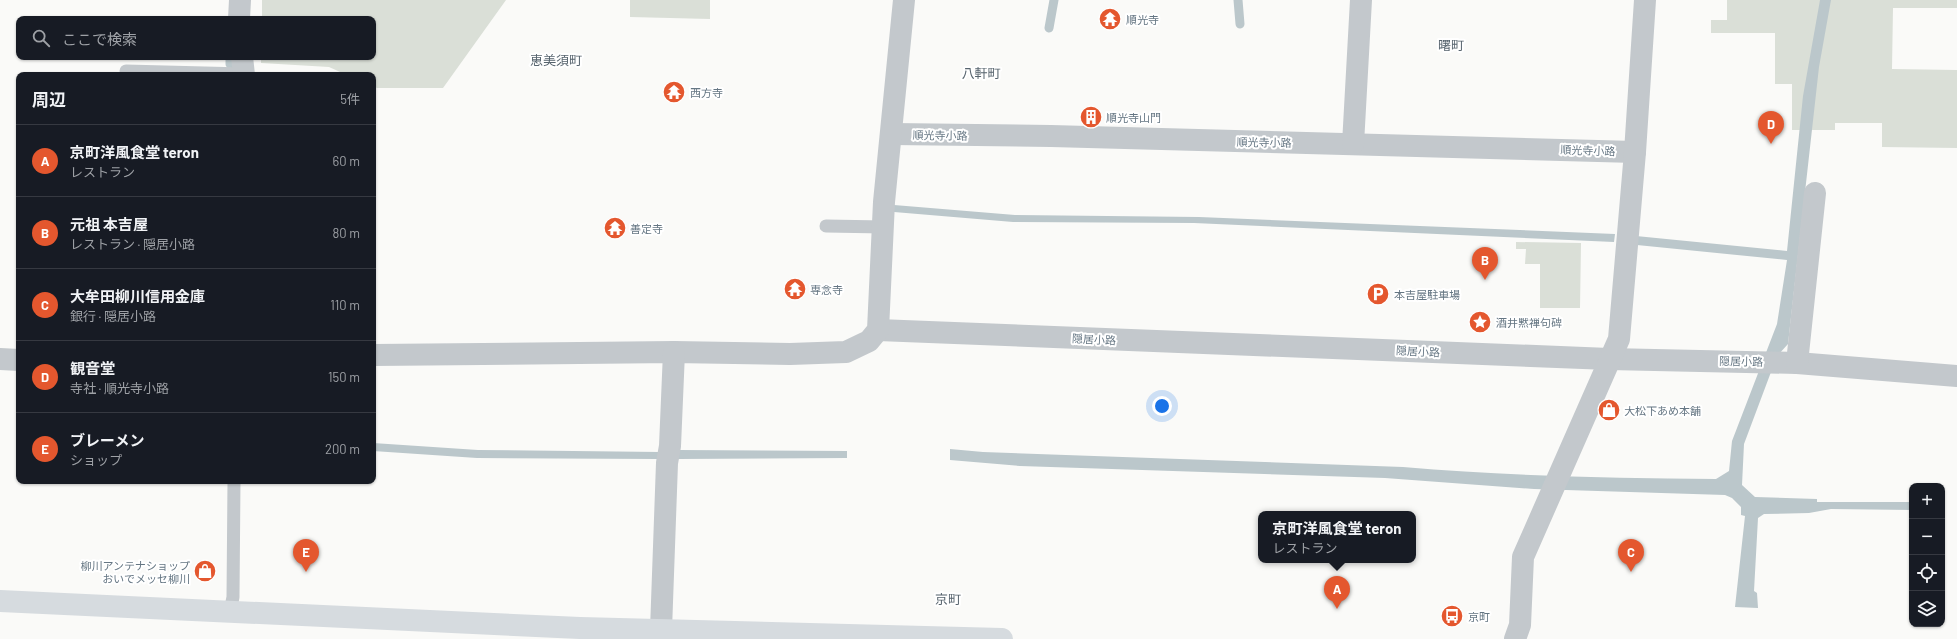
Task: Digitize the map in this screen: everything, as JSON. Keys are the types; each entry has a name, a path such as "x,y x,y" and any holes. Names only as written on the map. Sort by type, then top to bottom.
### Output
{"street":[{"path":"239,16 240,0"},
{"path":"376,355 674,352 790,354 846,352 869,341 878,330 880,217 892,134 904,0"},
{"path":"1353,144 1361,0"},
{"path":"1515,639 1520,625 1523,557 1619,339 1636,152 1645,0"},
{"name":"順光寺小路","path":"892,134 1051,136 1636,152"},
{"path":"1792,363 1815,193"},
{"name":"隠居小路","path":"878,330 1609,359 1756,361 1957,376"},
{"path":"661,630 674,352"},
{"path":"0,359 16,360"},
{"path":"0,601 230,612 580,633 661,630 868,637 1002,639"}],"lane":[{"path":"126,71 244,69"},
{"path":"826,226 880,217"},
{"path":"230,612 233,597 234,484"}],"shaded area":[{"path":"262,0 506,0 443,88 377,88 376,72 340,72 329,67 261,63 261,60 376,60 376,16 262,16"},
{"path":"630,0 710,0 710,19 630,17"},
{"path":"1727,0 1957,0 1957,8 1893,8 1892,69 1957,70 1957,148 1882,147 1882,123 1835,123 1835,130 1792,130 1792,84 1775,84 1775,33 1711,33 1711,20 1727,20"},
{"path":"1820,0 1831,0 1819,67 1788,344 1777,356 1744,444 1742,485 1755,497 1817,499 1817,502 1909,502 1909,510 1831,509 1809,513 1764,514 1758,518 1754,591 1757,593 1758,608 1735,607 1745,516 1741,515 1741,507 1732,498 1725,495 1534,489 1385,478 1020,466 950,460 950,449 983,452 1403,467 1520,474 1716,479 1729,471 1732,441 1777,324 1787,260 1637,245 1636,236 1787,251 1803,96"},
{"path":"894,205 1015,215 1199,217 1615,234 1614,242 1194,223 1013,222 894,212"},
{"path":"1516,242 1581,243 1580,308 1540,308 1540,264 1525,264 1526,249 1516,249"},
{"path":"376,443 478,450 660,452 658,459 477,458 376,451"},
{"path":"678,450 847,451 847,458 678,459"}],"waterway":[{"path":"1049,28 1054,0"},
{"path":"1238,0 1240,24"}],"place":[{"name":"順光寺","path":"1110,19"},
{"name":"西方寺","path":"674,92"},
{"name":"順光寺山門","path":"1091,117"},
{"name":"観音堂","path":"1771,144"},
{"name":"善定寺","path":"615,228"},
{"name":"元祖 本吉屋","path":"1485,280"},
{"name":"専念寺","path":"795,289"},
{"name":"本吉屋駐車場","path":"1378,294"},
{"name":"酒井黙禅句碑","path":"1480,322"},
{"name":"大松下あめ本舗","path":"1609,410"},
{"name":"柳川アンテナショップ おいでメッセ柳川","path":"205,571"},
{"name":"ブレーメン","path":"306,572"},
{"name":"大牟田柳川信用金庫","path":"1631,572"},
{"name":"京町洋風食堂 teron","path":"1337,609"},
{"name":"京町","path":"1452,616"}],"district":[{"name":"曙町","path":"1451,45"},
{"name":"恵美須町","path":"556,60"},
{"name":"八軒町","path":"981,73"},
{"name":"京町","path":"948,599"}]}
